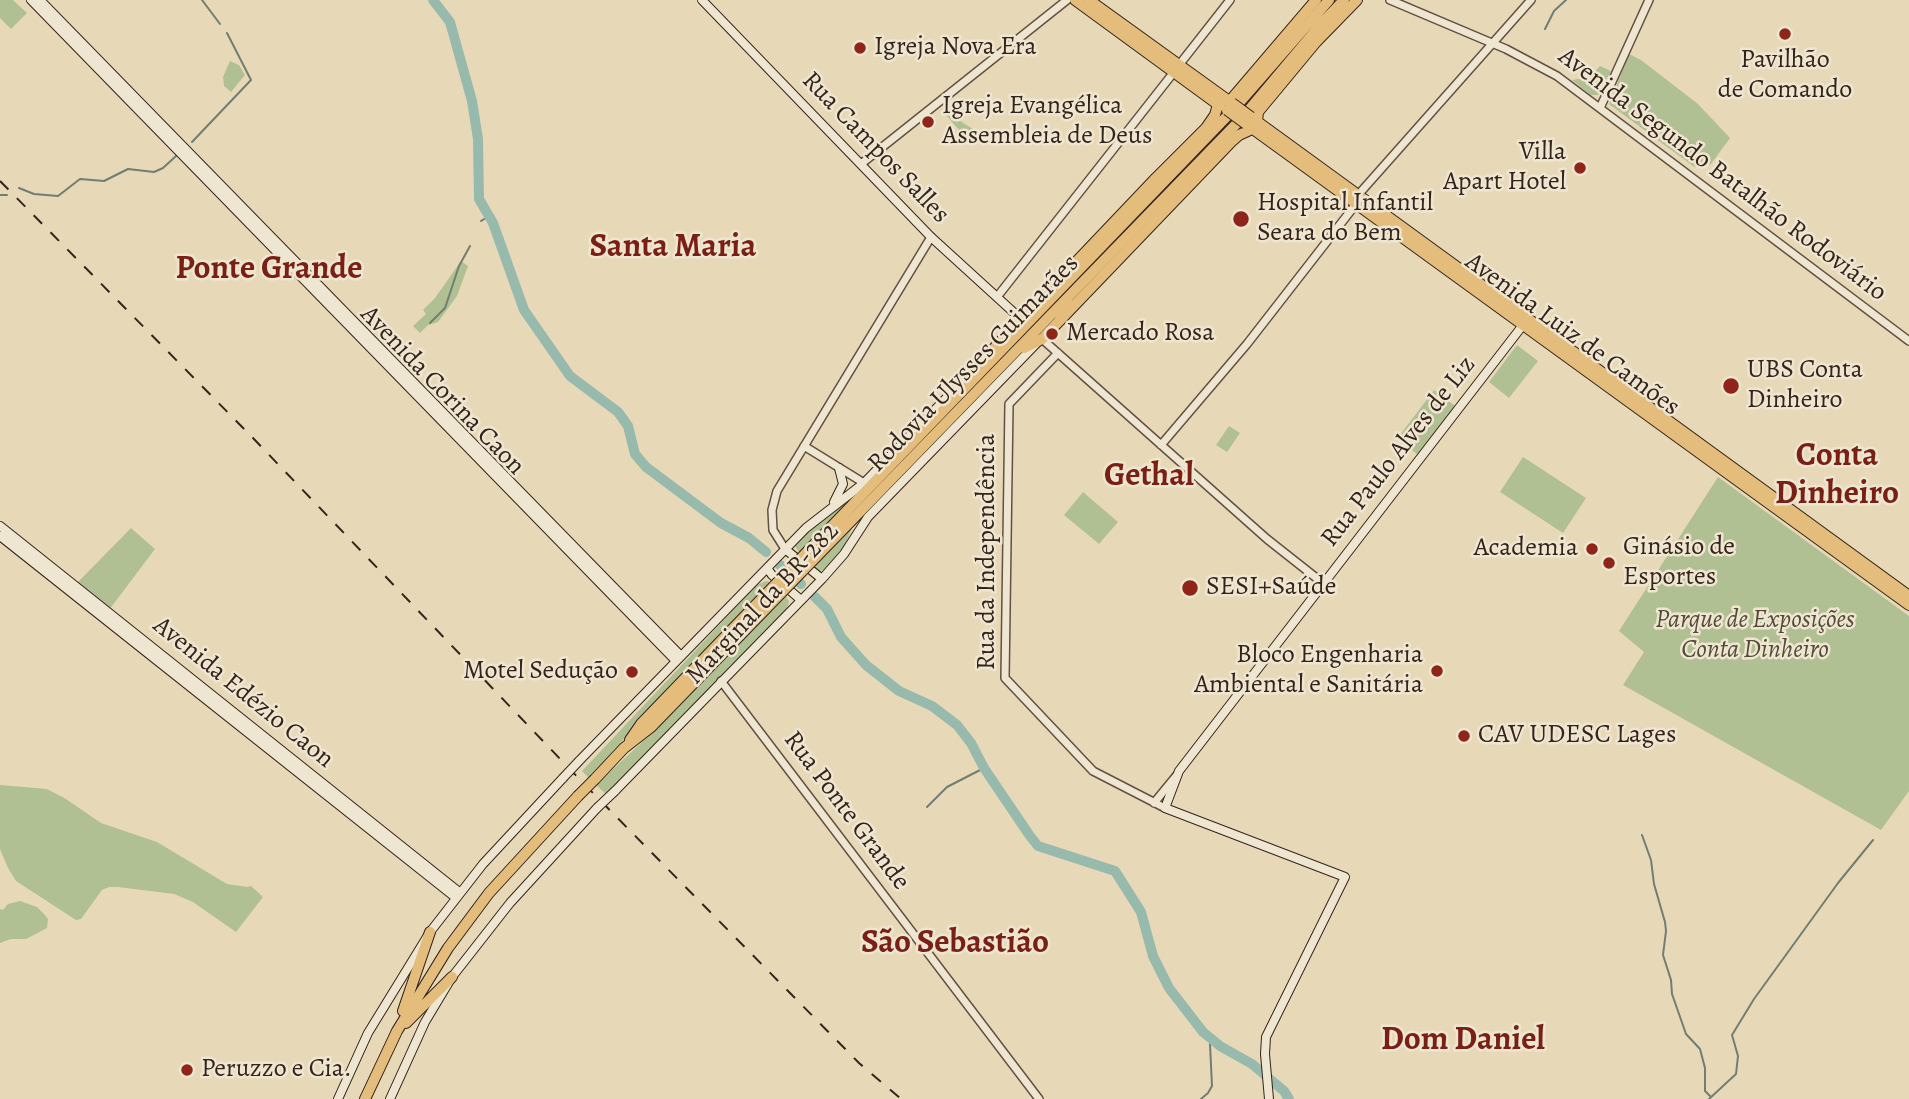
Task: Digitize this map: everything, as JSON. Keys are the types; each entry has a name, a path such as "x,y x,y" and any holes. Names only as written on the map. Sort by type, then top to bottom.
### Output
{"main road":[{"name":"Avenida Corina Caon","path":"31,0 679,659"},
{"name":"Avenida Corina Caon","path":"40,0 679,659"},
{"name":"Rua Campos Salles","path":"702,0 931,236 1022,320"},
{"name":"Avenida Luiz de Camões","path":"1075,0 1177,69"},
{"name":"Avenida Luiz de Camões","path":"1089,0 1226,105 1499,298 1707,454"},
{"name":"Marginal da BR-282","path":"338,1099 368,1033 430,932 457,895 579,761 785,549 831,507 864,483 1022,320 1206,128 1316,0"},
{"name":"Rodovia Ulysses Guimarães","path":"813,553 966,387 1233,110 1329,0"},
{"name":"Rodovia Ulysses Guimarães","path":"365,1099 397,1031 432,973 476,909 624,748 641,724 1067,299 1243,117 1344,0"},
{"name":"Marginal da BR-282","path":"390,1099 425,1022 452,977 510,903 597,808 822,579 876,510 1251,123 1316,42 1357,0"},
{"name":"Avenida Luiz de Camões","path":"1251,123 1329,184 1354,196 1390,229 1523,325 1909,596"},
{"path":"1329,184 1332,183 1354,196"},
{"path":"1038,303 1065,285"},
{"path":"1499,298 1501,305 1520,318 1523,325"},
{"path":"1060,320 1067,299"},
{"name":"Rua Paulo Alves de Liz","path":"1165,808 1179,771 1523,325"},
{"path":"1014,353 1042,339"},
{"path":"966,387 983,360"},
{"path":"831,507 843,484 839,468"},
{"name":"Avenida Luiz de Camões","path":"1736,475 1909,605"},
{"name":"Avenida Edézio Caon","path":"0,526 457,895"},
{"name":"Avenida Edézio Caon","path":"0,536 457,895"},
{"path":"785,549 822,579"},
{"path":"767,568 801,600"},
{"name":"Rua da Independência","path":"1165,808 1345,877 1266,1037 1269,1099"},
{"path":"397,1031 430,932"},
{"path":"384,1055 404,1025 452,977"}],"street":[{"path":"861,164 1067,0"},
{"path":"997,297 1230,0"},
{"name":"Avenida Segundo Batalhão Rodoviário","path":"1390,0 1491,43 1557,76 1909,341"},
{"path":"1161,445 1247,344 1354,196 1531,0"},
{"path":"1600,108 1649,0"},
{"path":"785,549 773,530 773,500 931,236"},
{"path":"1042,339 1267,539 1324,583"},
{"name":"Rua da Independência","path":"1058,353 1009,404 1005,678 1093,771 1165,808"},
{"path":"804,446 864,483"},
{"name":"Rua Ponte Grande","path":"721,681 1039,1099"},
{"name":"Rua Paulo Alves de Liz","path":"1154,803 1179,771"}],"green space":[{"path":"0,0 13,0 27,13 11,29 0,18"},
{"path":"1629,54 1641,60 1698,104 1730,138 1711,164 1701,168 1693,166 1609,104"},
{"path":"230,61 239,65 245,75 231,92 224,86 223,77"},
{"path":"1600,66 1611,71 1598,95 1591,95 1572,80 1590,77"},
{"path":"941,109 973,129 965,137"},
{"path":"461,261 468,266 457,296 438,322 428,325 420,333 413,326 426,314 423,310 435,298"},
{"path":"1517,345 1538,361 1509,398 1489,382"},
{"path":"1434,390 1459,409 1421,457 1397,439"},
{"path":"1229,426 1240,433 1227,452 1216,445"},
{"path":"1523,457 1586,498 1563,533 1500,492"},
{"name":"Parque de Exposições Conta Dinheiro","path":"1718,477 1909,616 1909,791 1881,830 1623,685 1644,652 1619,631"},
{"path":"1083,492 1118,522 1099,544 1064,515"},
{"path":"853,497 799,552 794,545 810,529"},
{"path":"131,528 155,549 109,610 76,584"},
{"path":"852,529 843,548 826,569 820,571 813,567 849,530"},
{"path":"766,581 773,583 637,724 589,778 582,771 757,585"},
{"path":"785,596 789,601 787,609 607,795 596,785 654,731"},
{"path":"0,785 47,789 101,823 157,842 227,884 251,886 263,897 236,932 193,902 174,894 118,887 102,890 81,919 76,920 16,881 8,868 0,849"},
{"path":"20,901 37,907 44,914 48,919 47,928 26,939 11,939 0,943 0,909"}],"waterway":[{"path":"202,0 220,24"},
{"path":"433,0 450,22 472,101 478,139 479,199 493,223 524,310 570,376 618,412 628,426 635,454 646,467 721,523 749,538 766,552"},
{"path":"1545,29 1554,11 1566,0"},
{"path":"192,142 251,80 227,33"},
{"path":"19,188 34,194 58,196 80,179 104,181 128,169 154,172 176,156"},
{"path":"0,195 7,195"},
{"path":"481,221 489,216"},
{"path":"430,323 445,308 459,266 470,246"},
{"path":"780,565 801,584"},
{"path":"815,597 827,609 841,637 866,665 899,691 932,706 957,725 1038,846 1115,871 1141,912 1153,956 1169,988 1203,1032 1220,1046 1252,1064 1284,1091 1289,1099"},
{"path":"927,807 947,787 984,768"},
{"path":"1642,835 1651,860 1654,884 1665,922 1663,955 1671,980 1672,994 1686,1034 1700,1049 1705,1068 1705,1091 1711,1097"},
{"path":"1709,1099 1736,1074 1738,1056 1732,1035 1754,999 1838,883 1873,840"},
{"path":"1201,1099 1212,1086 1212,1040"}],"railway":[{"path":"0,181 252,437 586,786 859,1063 901,1099"}],"place":[{"name":"Pavilhão de Comando","path":"1785,34"},
{"name":"Igreja Nova Era","path":"860,48"},
{"name":"Igreja Evangélica Assembleia de Deus","path":"928,122"},
{"name":"Villa Apart Hotel","path":"1580,168"},
{"name":"Hospital Infantil Seara do Bem","path":"1241,219"},
{"name":"Mercado Rosa","path":"1052,334"},
{"name":"UBS Conta Dinheiro","path":"1731,386"},
{"name":"Academia","path":"1592,549"},
{"name":"Ginásio de Esportes","path":"1609,563"},
{"name":"SESI+Saúde","path":"1190,588"},
{"name":"Bloco Engenharia Ambiental e Sanitária","path":"1437,671"},
{"name":"Motel Sedução","path":"632,672"},
{"name":"CAV UDESC Lages","path":"1464,736"},
{"name":"Peruzzo e Cia.","path":"187,1070"}],"district":[{"name":"Santa Maria","path":"673,248"},
{"name":"Ponte Grande","path":"269,270"},
{"name":"Conta Dinheiro","path":"1837,476"},
{"name":"Gethal","path":"1149,477"},
{"name":"São Sebastião","path":"955,944"},
{"name":"Dom Daniel","path":"1463,1041"}]}
